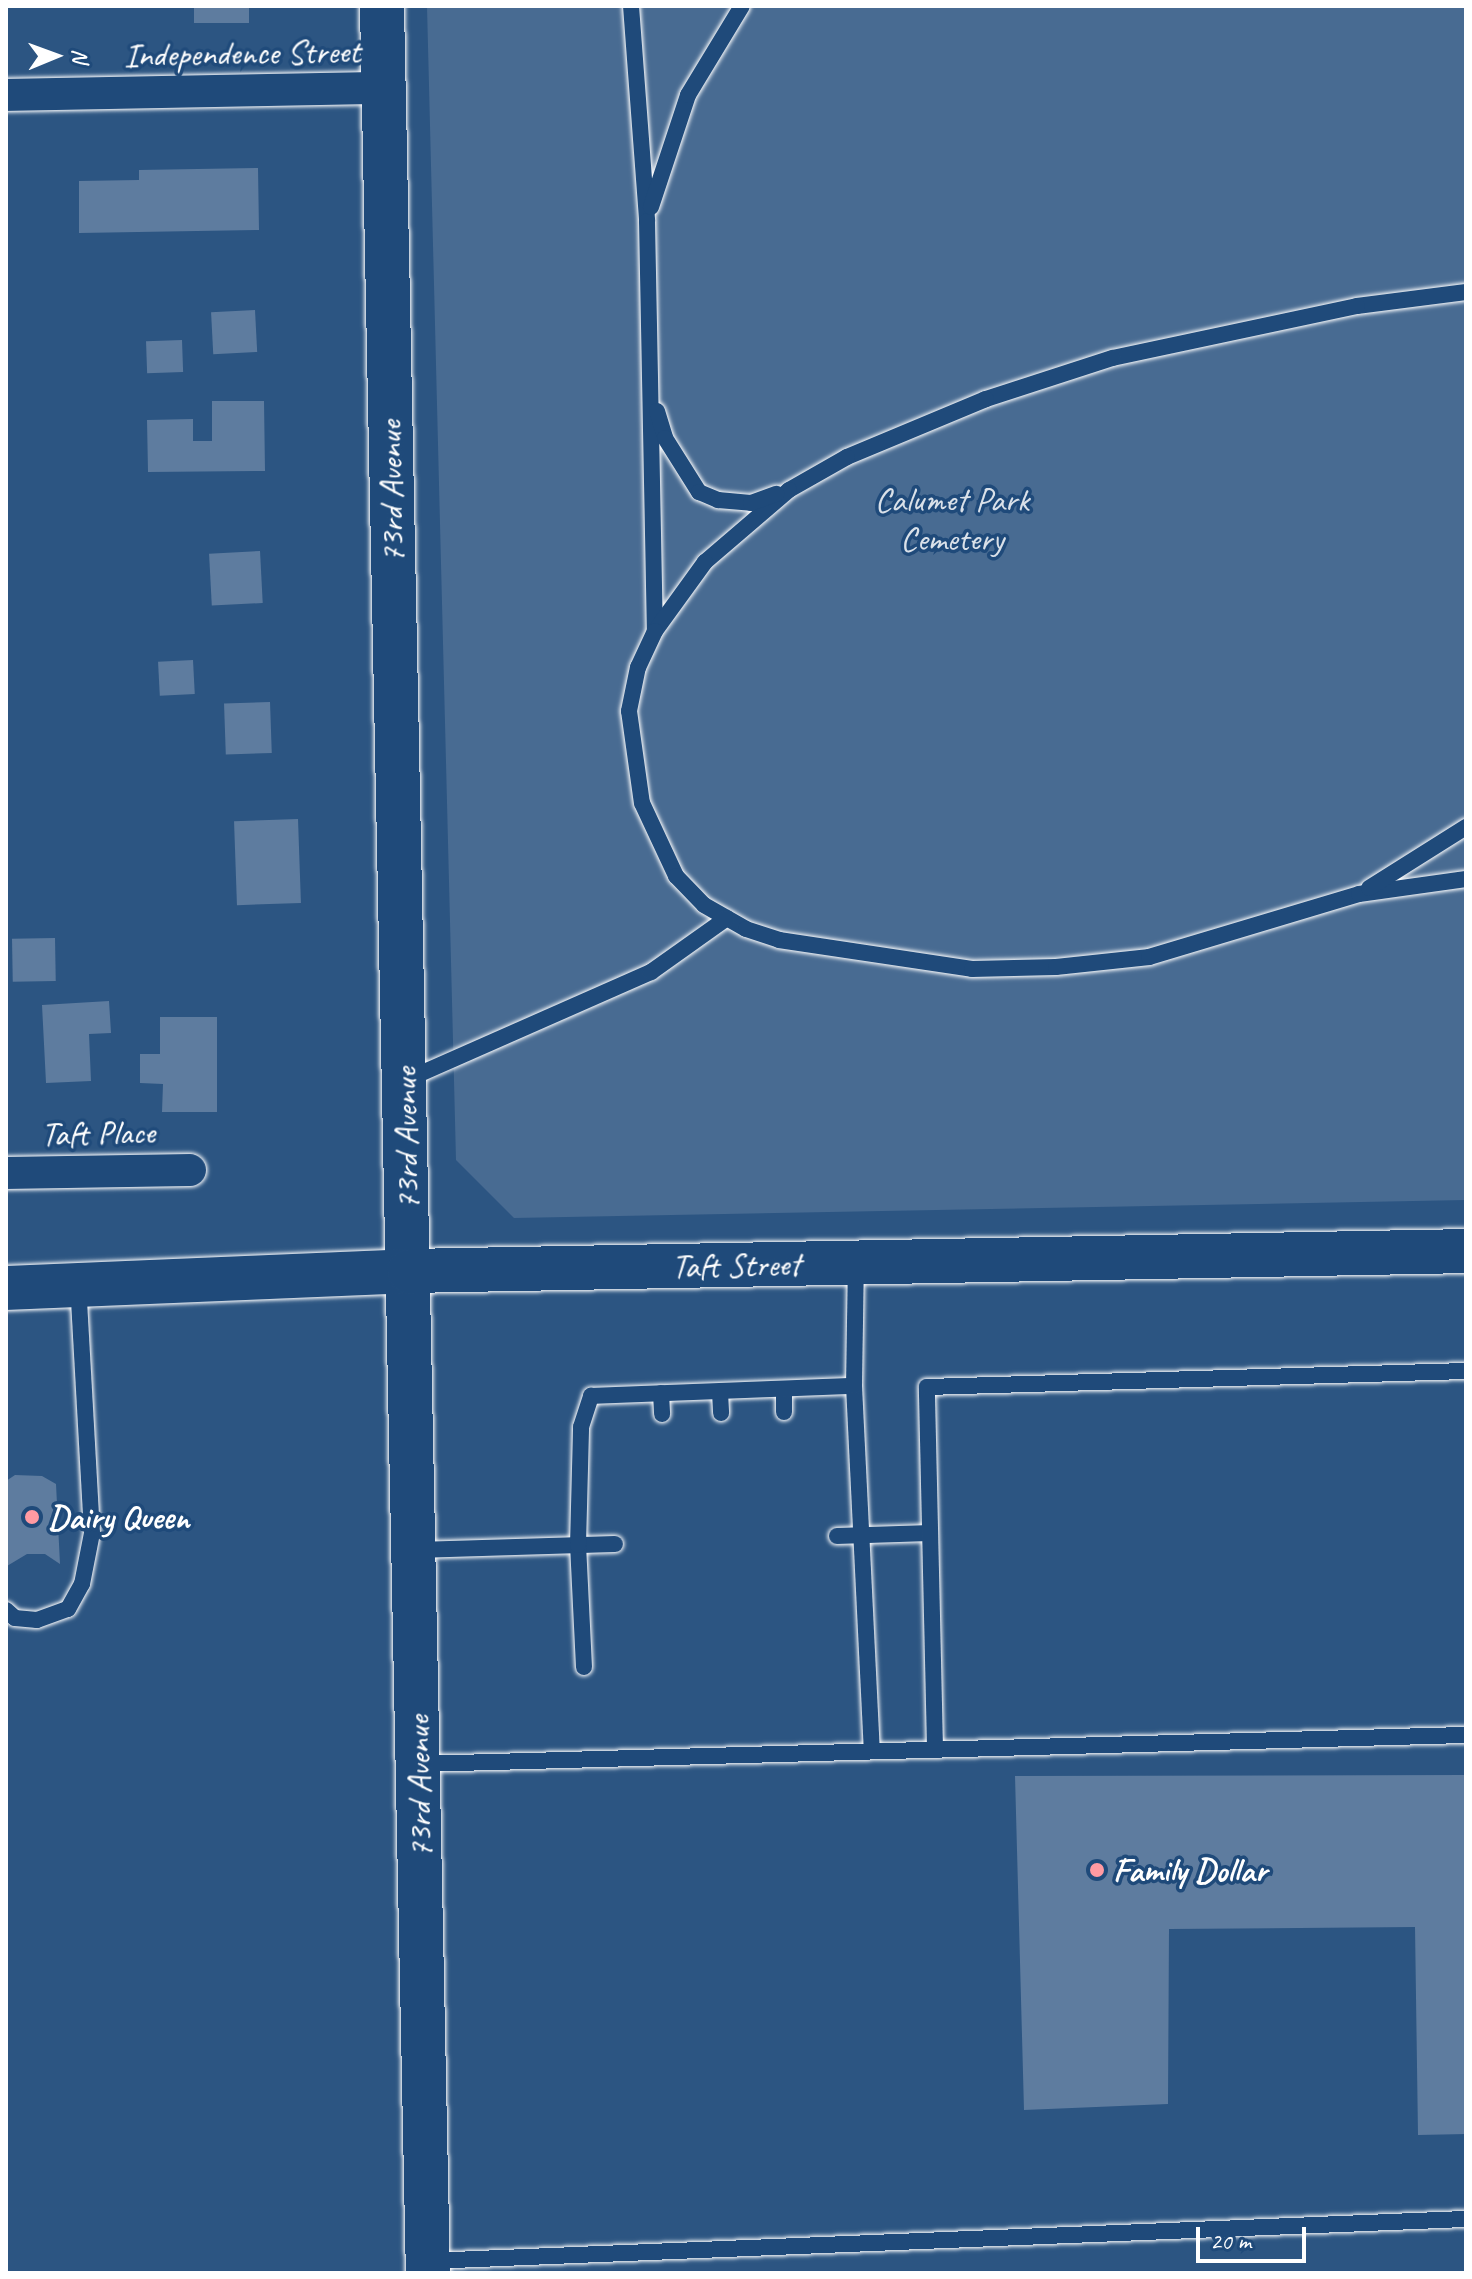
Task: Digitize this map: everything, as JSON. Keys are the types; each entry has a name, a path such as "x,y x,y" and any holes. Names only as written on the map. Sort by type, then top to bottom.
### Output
{"street":[{"name":"73rd Avenue","path":"382,6 428,2267"},
{"name":"Independence Street","path":"6,95 384,88"},
{"name":"Taft Place","path":"6,1173 190,1170"},
{"name":"Taft Street","path":"6,1288 409,1271 1466,1251"}],"lane":[{"path":"631,6 647,221 655,631"},
{"path":"647,221 688,95 742,6"},
{"path":"651,392 665,438 699,492 718,500 751,503 789,490 913,428 1112,358 1357,306 1466,292"},
{"path":"789,490 705,562 655,631 638,667 629,711 642,803 676,876 704,905 779,940 902,961 972,969 1056,967 1149,957 1359,894 1466,879"},
{"path":"1359,894 1466,827"},
{"path":"405,1080 651,972 727,918"},
{"path":"856,1263 854,1386 872,1750"},
{"path":"6,1610 15,1618 37,1620 68,1609 82,1584 92,1533 77,1285"},
{"path":"935,1748 927,1387 1466,1371"},
{"path":"584,1667 578,1545 581,1427 591,1396 854,1386"},
{"path":"784,1390 784,1412"},
{"path":"720,1392 721,1413"},
{"path":"661,1393 662,1414"},
{"path":"837,1536 930,1533"},
{"path":"414,1550 615,1544"},
{"path":"419,1764 1466,1735"},
{"path":"428,2267 1466,2219"}],"green space":[{"name":"Calumet Park Cemetery","path":"427,6 1466,6 1466,1200 514,1218 456,1160"}],"building":[{"path":"194,6 249,6 249,23 194,23"},
{"path":"258,168 259,230 79,233 79,181 139,180 139,170"},
{"path":"255,310 257,352 213,354 211,312"},
{"path":"182,340 183,372 147,373 146,341"},
{"path":"212,401 264,401 265,471 148,472 147,420 193,419 193,441 212,441"},
{"path":"260,551 263,603 212,606 209,554"},
{"path":"193,660 195,694 160,696 158,662"},
{"path":"270,702 272,753 226,755 224,704"},
{"path":"298,819 301,903 237,905 234,821"},
{"path":"55,938 56,981 13,982 12,939"},
{"path":"109,1001 111,1033 89,1034 91,1081 46,1083 42,1005"},
{"path":"160,1017 217,1017 217,1112 162,1112 163,1084 140,1083 140,1054 160,1054"},
{"name":"Dairy Queen","path":"15,1475 42,1476 56,1484 60,1564 45,1554 27,1554 7,1566 6,1481"},
{"path":"1466,1775 1466,2134 1418,2135 1415,1927 1169,1929 1168,2104 1024,2110 1015,1776"}],"place":[{"name":"Dairy Queen","path":"32,1517"},
{"name":"Family Dollar","path":"1097,1870"}]}
